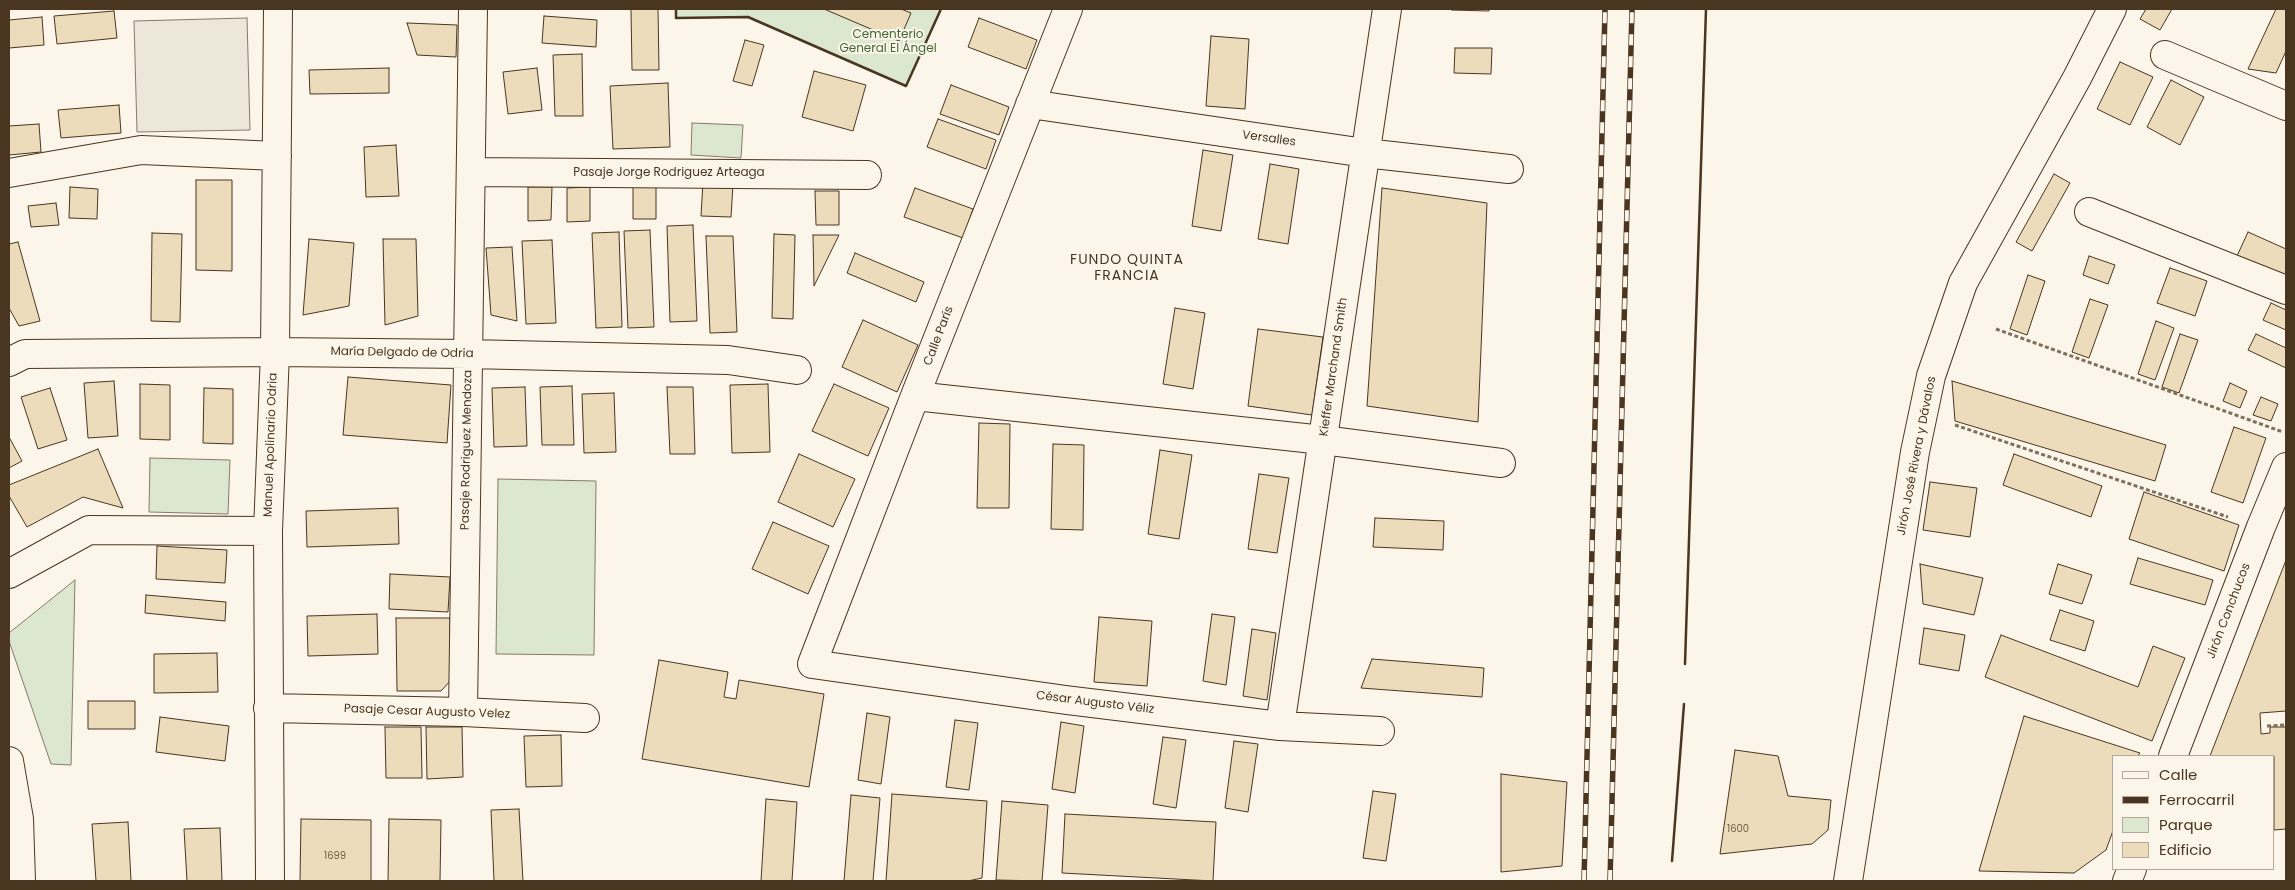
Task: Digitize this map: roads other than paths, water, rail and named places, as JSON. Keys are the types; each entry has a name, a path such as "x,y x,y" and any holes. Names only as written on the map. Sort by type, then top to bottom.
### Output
{"street":[{"name":"Manuel Apolinario Odria","path":"270,881 268,531 275,352 278,9"},
{"name":"Pasaje Rodriguez Mendoza","path":"463,712 473,9"},
{"name":"Calle París","path":"812,664 915,396 1068,9"},
{"name":"Kieffer Marchand Smith","path":"1280,726 1387,9"},
{"name":"Jirón José Rivera y Dávalos","path":"1848,881 1915,452 1931,376 1963,283 2077,78 2112,9"},
{"path":"2165,55 2286,106"},
{"name":"Versalles","path":"1030,104 1365,153 1508,169"},
{"path":"9,173 141,150 277,156"},
{"name":"Pasaje Jorge Rodriguez Arteaga","path":"471,172 866,175"},
{"path":"2089,212 2286,290"},
{"name":"María Delgado de Odria","path":"9,362 25,354 275,352 728,360 797,370"},
{"path":"915,396 1323,440 1501,463"},
{"name":"Jirón Conchucos","path":"2173,755 2286,467"},
{"path":"9,574 89,530 268,531"},
{"name":"César Augusto Véliz","path":"812,664 1066,700 1280,726 1380,731"},
{"name":"Pasaje Cesar Augusto Velez","path":"268,708 463,712 585,718"},
{"path":"9,761 19,818 22,881"}],"railway":[{"path":"1584,881 1605,9"},
{"path":"1610,881 1632,9"}],"district":[{"name":"FUNDO QUINTA FRANCIA","path":"1127,268"}],"park label":[{"name":"Cementerio General El Ángel","path":"888,42"}]}
